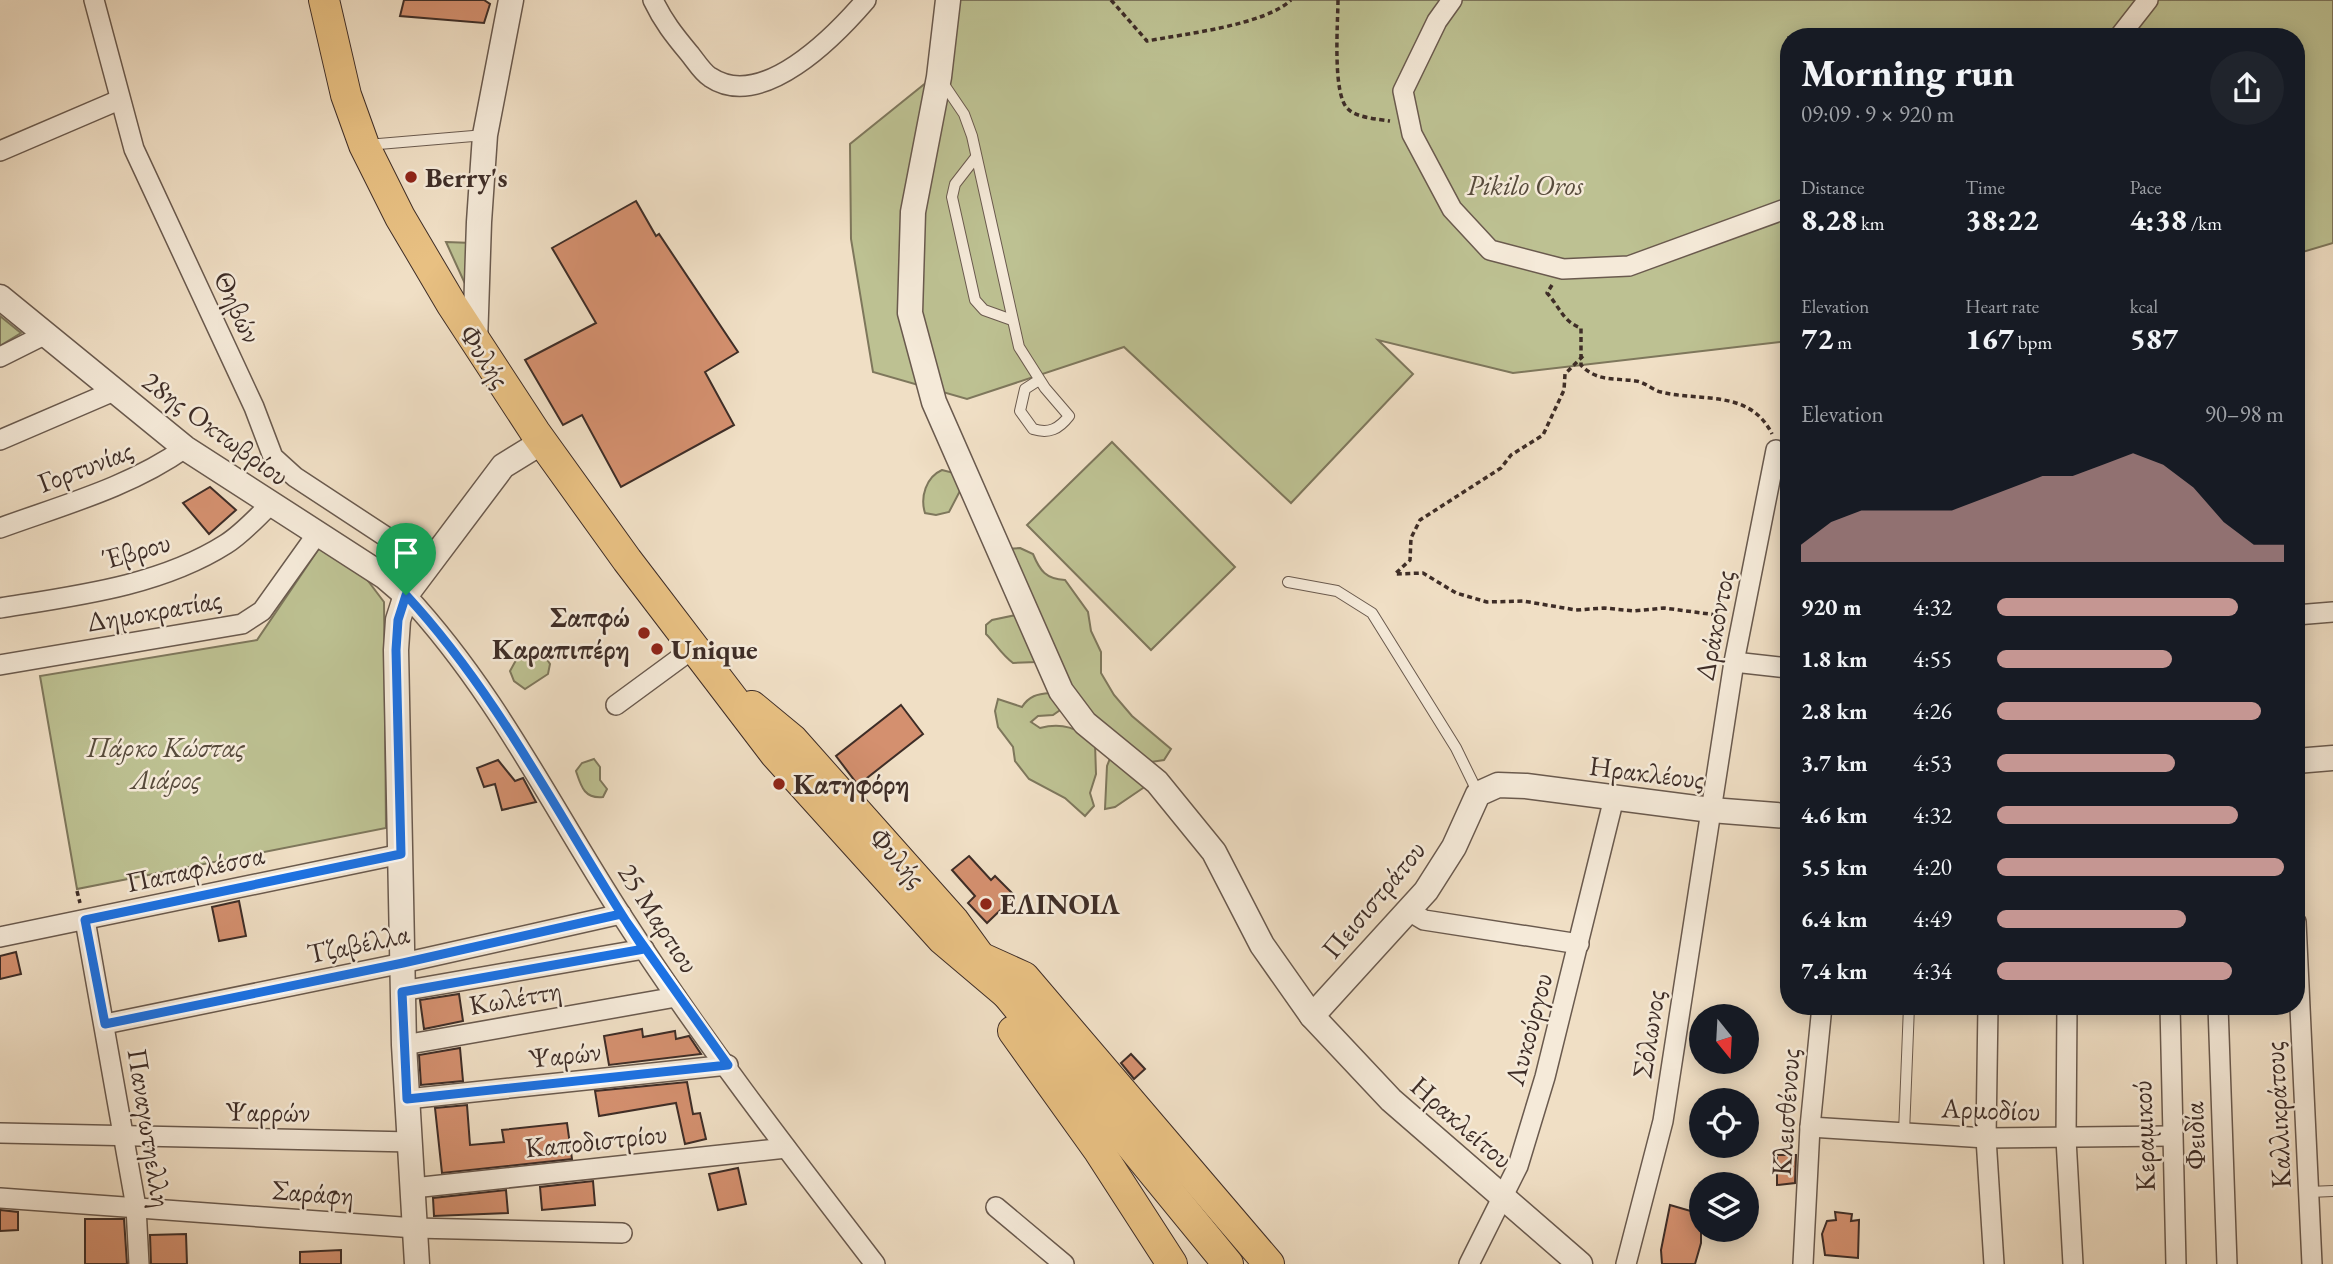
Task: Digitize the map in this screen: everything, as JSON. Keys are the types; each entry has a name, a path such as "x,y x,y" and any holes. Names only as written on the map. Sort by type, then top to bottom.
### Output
{"main road":[{"name":"Φυλής","path":"324,0 346,95 364,145 400,217 475,343 542,442 769,747 942,939 1007,994"},
{"name":"Φυλής","path":"715,675 792,739 954,920 1007,994 1228,1264"},
{"path":"942,939 1024,1045 1099,1151 1172,1264"},
{"path":"982,958 1024,977 1269,1264"}],"street":[{"name":"Θηβών","path":"94,0 134,149 254,407 273,457 295,477 429,565"},
{"path":"475,343 478,222 485,135 511,0"},
{"path":"653,0 663,23 710,77 741,87 774,78 811,55 866,0"},
{"name":"Ηρακλείτου","path":"948,0 939,77 913,212 908,291 914,334 934,402 1038,644 1066,700 1085,723 1157,782 1214,852 1262,946 1312,1016 1391,1100 1580,1264"},
{"path":"1452,0 1437,21 1403,91 1412,134 1452,209 1490,250 1563,269 1629,266 1780,211"},
{"path":"2126,28 2148,0"},
{"path":"0,151 119,100"},
{"name":"28ης Οκτωβρίου","path":"0,297 186,448 270,505 385,577 406,595"},
{"path":"0,358 46,334"},
{"path":"0,440 114,391"},
{"path":"417,1264 402,992 396,650 398,620 406,595 503,466 542,442"},
{"name":"Γορτυνίας","path":"0,528 97,494 160,466 186,448"},
{"name":"Δράκοντος","path":"1711,810 1734,662 1776,450"},
{"name":"Έβρου","path":"0,608 133,583 185,566 227,543 270,505"},
{"name":"Δημοκρατίας","path":"0,665 242,624 262,611 317,534"},
{"name":"25 Μαρτιου","path":"406,595 458,654 497,708 644,949 786,1148 875,1264"},
{"path":"2305,614 2333,612"},
{"path":"616,705 695,647"},
{"path":"1734,662 1780,666"},
{"path":"2305,760 2333,758"},
{"name":"Ηρακλέους","path":"1488,790 1526,786 1711,810 1780,815"},
{"name":"Πεισιστράτου","path":"1312,1016 1409,911 1454,848 1488,790"},
{"name":"Λυκούργου","path":"1469,1264 1518,1166 1545,1077 1614,798"},
{"name":"Σόλωνος","path":"1626,1264 1663,1121 1711,810"},
{"name":"Παπαφλέσσα","path":"0,937 401,854"},
{"path":"1409,911 1424,919 1579,944"},
{"name":"Τζαβέλλα","path":"105,1024 403,963 621,914"},
{"name":"Παναγωτηελλη","path":"85,920 136,1207 139,1264"},
{"path":"402,992 644,949"},
{"name":"Κωλέττη","path":"404,1045 677,997"},
{"name":"Κλεισθένους","path":"1803,1264 1810,1127 1821,1015"},
{"path":"1988,1015 1986,1138 1994,1264"},
{"path":"2067,1015 2066,1139 2073,1264"},
{"name":"Κεραμικού","path":"2170,1015 2176,1264"},
{"name":"Φειδία","path":"2218,1015 2227,1264"},
{"name":"Καλλικράτους","path":"2300,1015 2312,1264"},
{"name":"Ψαρών","path":"407,1099 728,1065"},
{"name":"Αρμοδίου","path":"1810,1127 1986,1138 2171,1136"},
{"name":"Ψαρρών","path":"0,1133 411,1142"},
{"name":"Καποδιστρίου","path":"413,1188 786,1148"},
{"name":"Σαράφη","path":"0,1199 415,1228 622,1233"},
{"path":"996,1207 1064,1264"}],"lane":[{"path":"939,77 964,114 1019,346 1039,380 1069,416 1062,425 1048,431 1033,429 1020,411 1025,389 1039,380"},
{"path":"364,145 485,135"},
{"path":"976,157 955,184 952,197 960,236 975,300 984,310 1012,320"},
{"path":"1288,582 1337,591 1372,613 1456,748 1488,790"},
{"path":"1904,1133 1909,1015"},
{"path":"2309,1192 2333,1191"}],"path":[{"path":"1111,0 1147,41 1208,31 1257,18 1276,12 1291,0"},
{"path":"1338,0 1340,89 1347,109 1389,121 1409,118"},
{"path":"1563,269 1547,293 1556,302 1562,317 1581,328 1581,365 1586,371 1606,379 1637,380 1658,392 1738,401 1770,430 1776,450"},
{"path":"1583,356 1565,374 1564,390 1543,435 1511,455 1502,468 1420,520 1411,538 1410,560 1395,574 1423,573 1456,593 1487,602 1523,601 1576,610 1604,608 1634,611 1664,608 1743,618"}],"green space":[{"name":"Pikilo Oros","path":"959,0 2333,0 2333,243 2305,251 2305,28 1780,28 1780,342 1513,373 1378,340 1413,374 1291,503 1124,347 967,399 873,372 851,239 850,144 948,65"},
{"path":"446,242 472,243 466,286"},
{"path":"0,316 21,333 0,346"},
{"path":"1112,442 1235,567 1151,650 1027,525"},
{"path":"942,470 954,473 961,489 949,512 936,515 925,513 923,501 928,482"},
{"name":"Πάρκο Κώστας Λιάρος","path":"320,547 359,569 384,602 386,828 77,889 40,676 257,640"},
{"path":"1020,548 1033,554 1048,576 1065,580 1088,612 1091,631 1101,652 1101,673 1114,695 1132,716 1171,749 1164,760 1151,762 1075,701 1006,549"},
{"path":"1016,615 1036,662 1013,663 986,634 986,625 992,620"},
{"path":"532,647 544,655 550,664 548,674 525,689 514,681 510,671 521,651"},
{"path":"1050,693 1063,708 1053,715 1038,716 1031,722 1040,728 1063,726 1082,733 1095,743 1096,774 1090,793 1094,806 1085,816 1065,798 1029,779 1015,761 1013,747 998,727 995,711 998,699 1022,707 1034,696"},
{"path":"1111,756 1146,786 1115,807 1105,809 1107,766"},
{"path":"594,759 600,767 600,780 607,789 603,797 587,794 576,771 582,763"}],"building":[{"path":"404,0 484,0 490,4 484,23 400,16"},
{"path":"636,201 656,236 659,234 738,352 705,372 734,425 621,487 582,415 563,425 525,360 596,323 552,248"},
{"path":"210,487 236,510 209,534 183,503"},
{"path":"901,705 923,734 858,785 836,756"},
{"path":"498,760 515,781 523,778 536,802 502,810 495,784 484,787 477,768"},
{"path":"969,856 991,880 995,876 1015,896 987,923 968,903 975,896 952,870"},
{"path":"239,901 246,936 219,941 212,907"},
{"path":"16,952 21,974 0,979 0,956"},
{"path":"459,994 463,1021 424,1029 420,1000"},
{"path":"642,1029 643,1037 675,1031 676,1039 689,1036 701,1054 609,1065 604,1036"},
{"path":"460,1048 463,1081 421,1085 419,1055"},
{"path":"1131,1054 1145,1069 1134,1079 1121,1063"},
{"path":"687,1082 693,1114 700,1113 706,1139 685,1144 676,1103 599,1116 595,1091"},
{"path":"467,1105 470,1145 504,1142 502,1130 567,1123 572,1159 442,1173 435,1108"},
{"path":"1777,1155 1796,1155 1795,1183 1777,1185"},
{"path":"738,1168 746,1204 718,1210 709,1174"},
{"path":"593,1181 595,1205 542,1210 540,1187"},
{"path":"506,1190 508,1213 434,1216 433,1198"},
{"path":"1670,1205 1689,1211 1689,1242 1701,1242 1695,1264 1662,1264 1661,1250"},
{"path":"0,1210 18,1212 18,1230 0,1231"},
{"path":"1835,1212 1852,1214 1851,1221 1859,1220 1858,1258 1825,1255 1822,1234 1827,1221 1836,1220"},
{"path":"85,1219 124,1219 127,1264 85,1264"},
{"path":"186,1234 187,1264 151,1264 150,1235"},
{"path":"341,1250 341,1264 300,1264 300,1252"}],"place":[{"name":"Berry's","path":"411,177"},
{"name":"Σαπφώ Καραπιπέρη","path":"644,633"},
{"name":"Unique","path":"657,649"},
{"name":"Κατηφόρη","path":"779,784"},
{"name":"ΕΛΙΝΟΙΛ","path":"986,904"}],"route":[{"path":"406,595 396,635 401,854 85,920 105,1024 403,963 621,914 677,997 728,1065 407,1099 402,992 644,949 621,914 497,708 458,654 406,595"}]}
